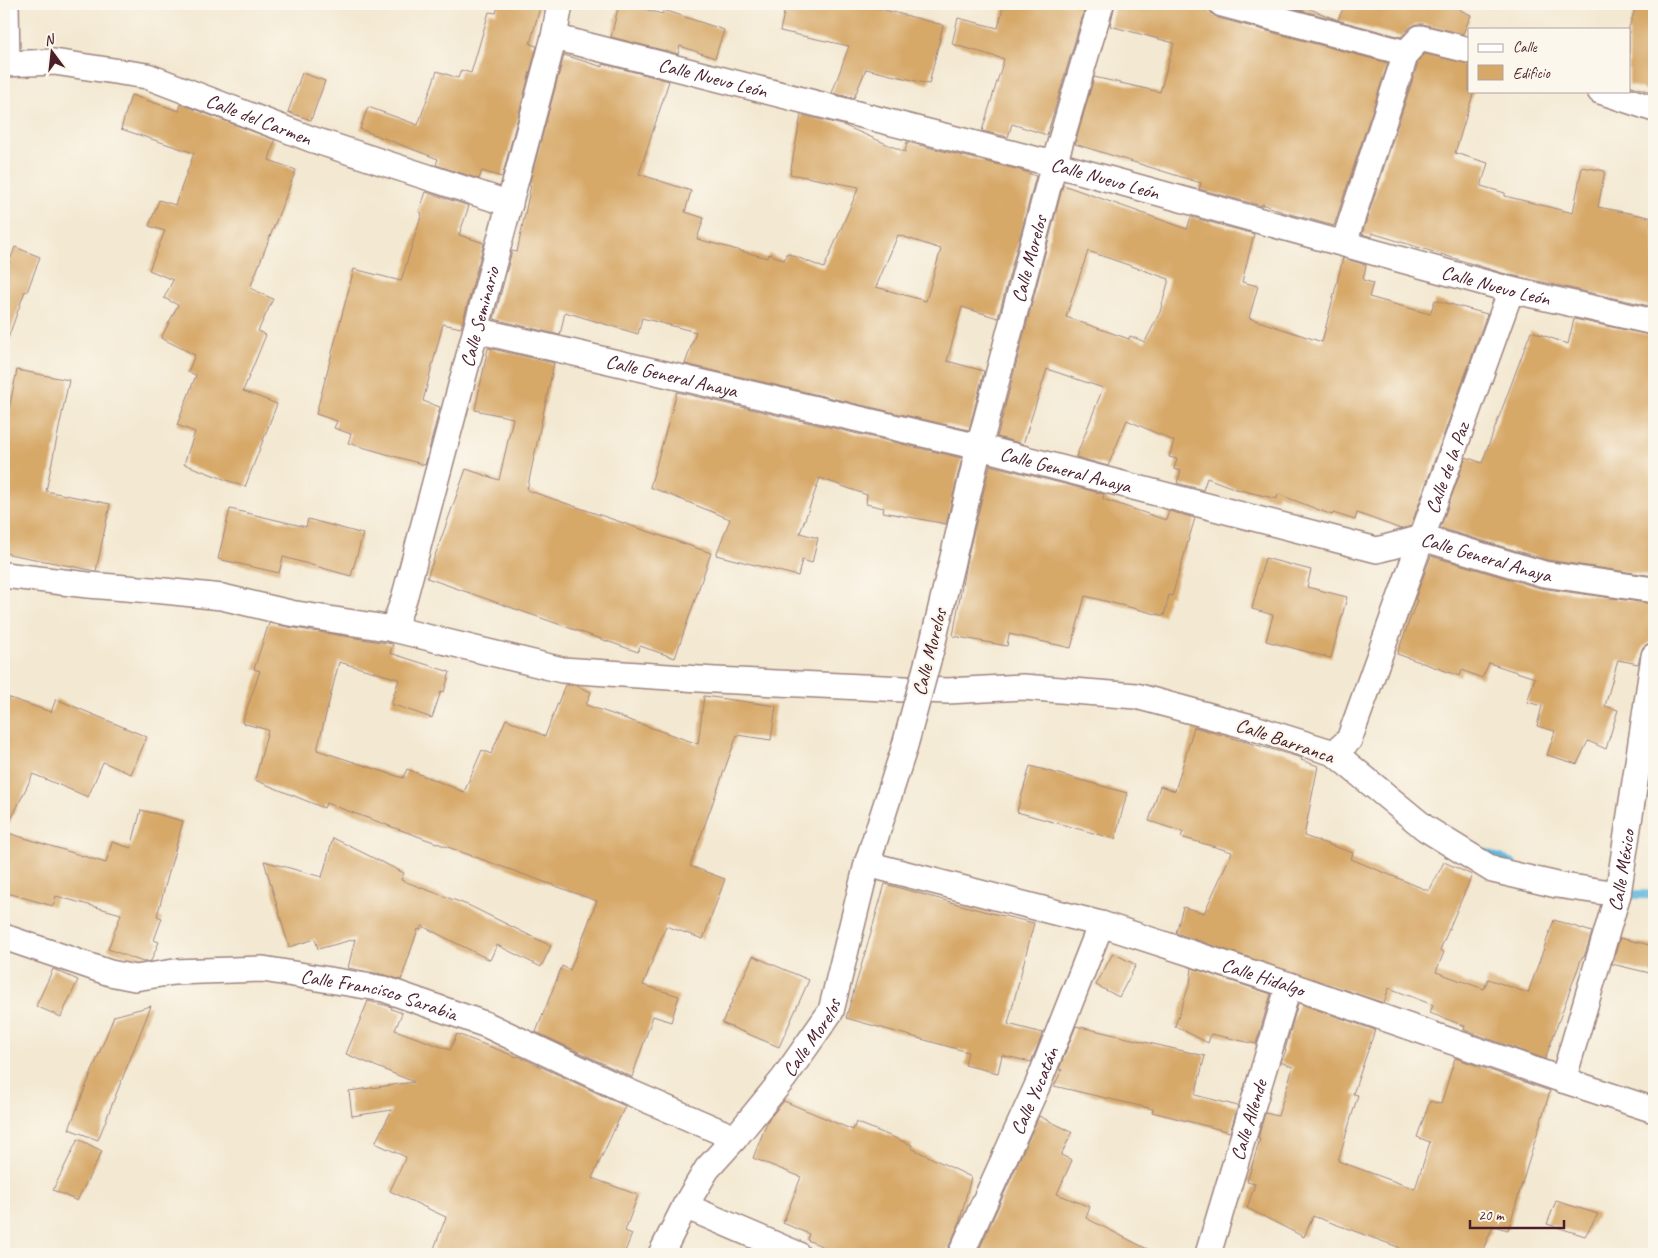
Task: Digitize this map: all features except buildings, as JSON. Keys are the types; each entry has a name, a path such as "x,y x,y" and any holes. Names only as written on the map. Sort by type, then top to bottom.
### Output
{"street":[{"path":"6,4 6,64"},
{"name":"Calle Seminario","path":"393,629 404,599 510,204 554,37 560,4"},
{"name":"Calle Morelos","path":"661,1254 685,1206 707,1169 784,1078 831,1011 867,864 904,749 932,646 979,446 1054,164 1101,4"},
{"path":"1222,4 1406,53"},
{"name":"Calle Nuevo León","path":"554,37 1054,164 1511,290 1654,322"},
{"path":"1344,243 1406,53 1420,38 1468,50"},
{"name":"Calle del Carmen","path":"6,64 54,62 147,76 311,139 510,204"},
{"path":"1603,92 1654,109"},
{"name":"Calle de la Paz","path":"1334,753 1349,740 1511,290"},
{"name":"Calle General Anaya","path":"476,330 979,446 1377,550 1422,538 1544,574 1654,590"},
{"name":"Calle Barranca","path":"4,575 88,585 222,597 290,613 393,629 562,670 715,680 947,691 1023,687 1136,696 1251,727 1334,753 1425,828 1493,870 1557,885 1618,894"},
{"name":"Calle México","path":"1564,1080 1618,894 1654,656"},
{"name":"Calle Hidalgo","path":"867,864 1101,924 1289,985 1654,1110"},
{"name":"Calle Yucatán","path":"961,1254 1038,1084 1101,924"},
{"name":"Calle Francisco Sarabia","path":"4,937 110,973 135,978 174,972 263,969 384,989 488,1025 629,1092 735,1138"},
{"name":"Calle Allende","path":"1208,1254 1289,985"},
{"path":"685,1206 797,1254"}],"waterway":[{"path":"1485,853 1512,863"},
{"path":"1621,894 1654,895"}]}
